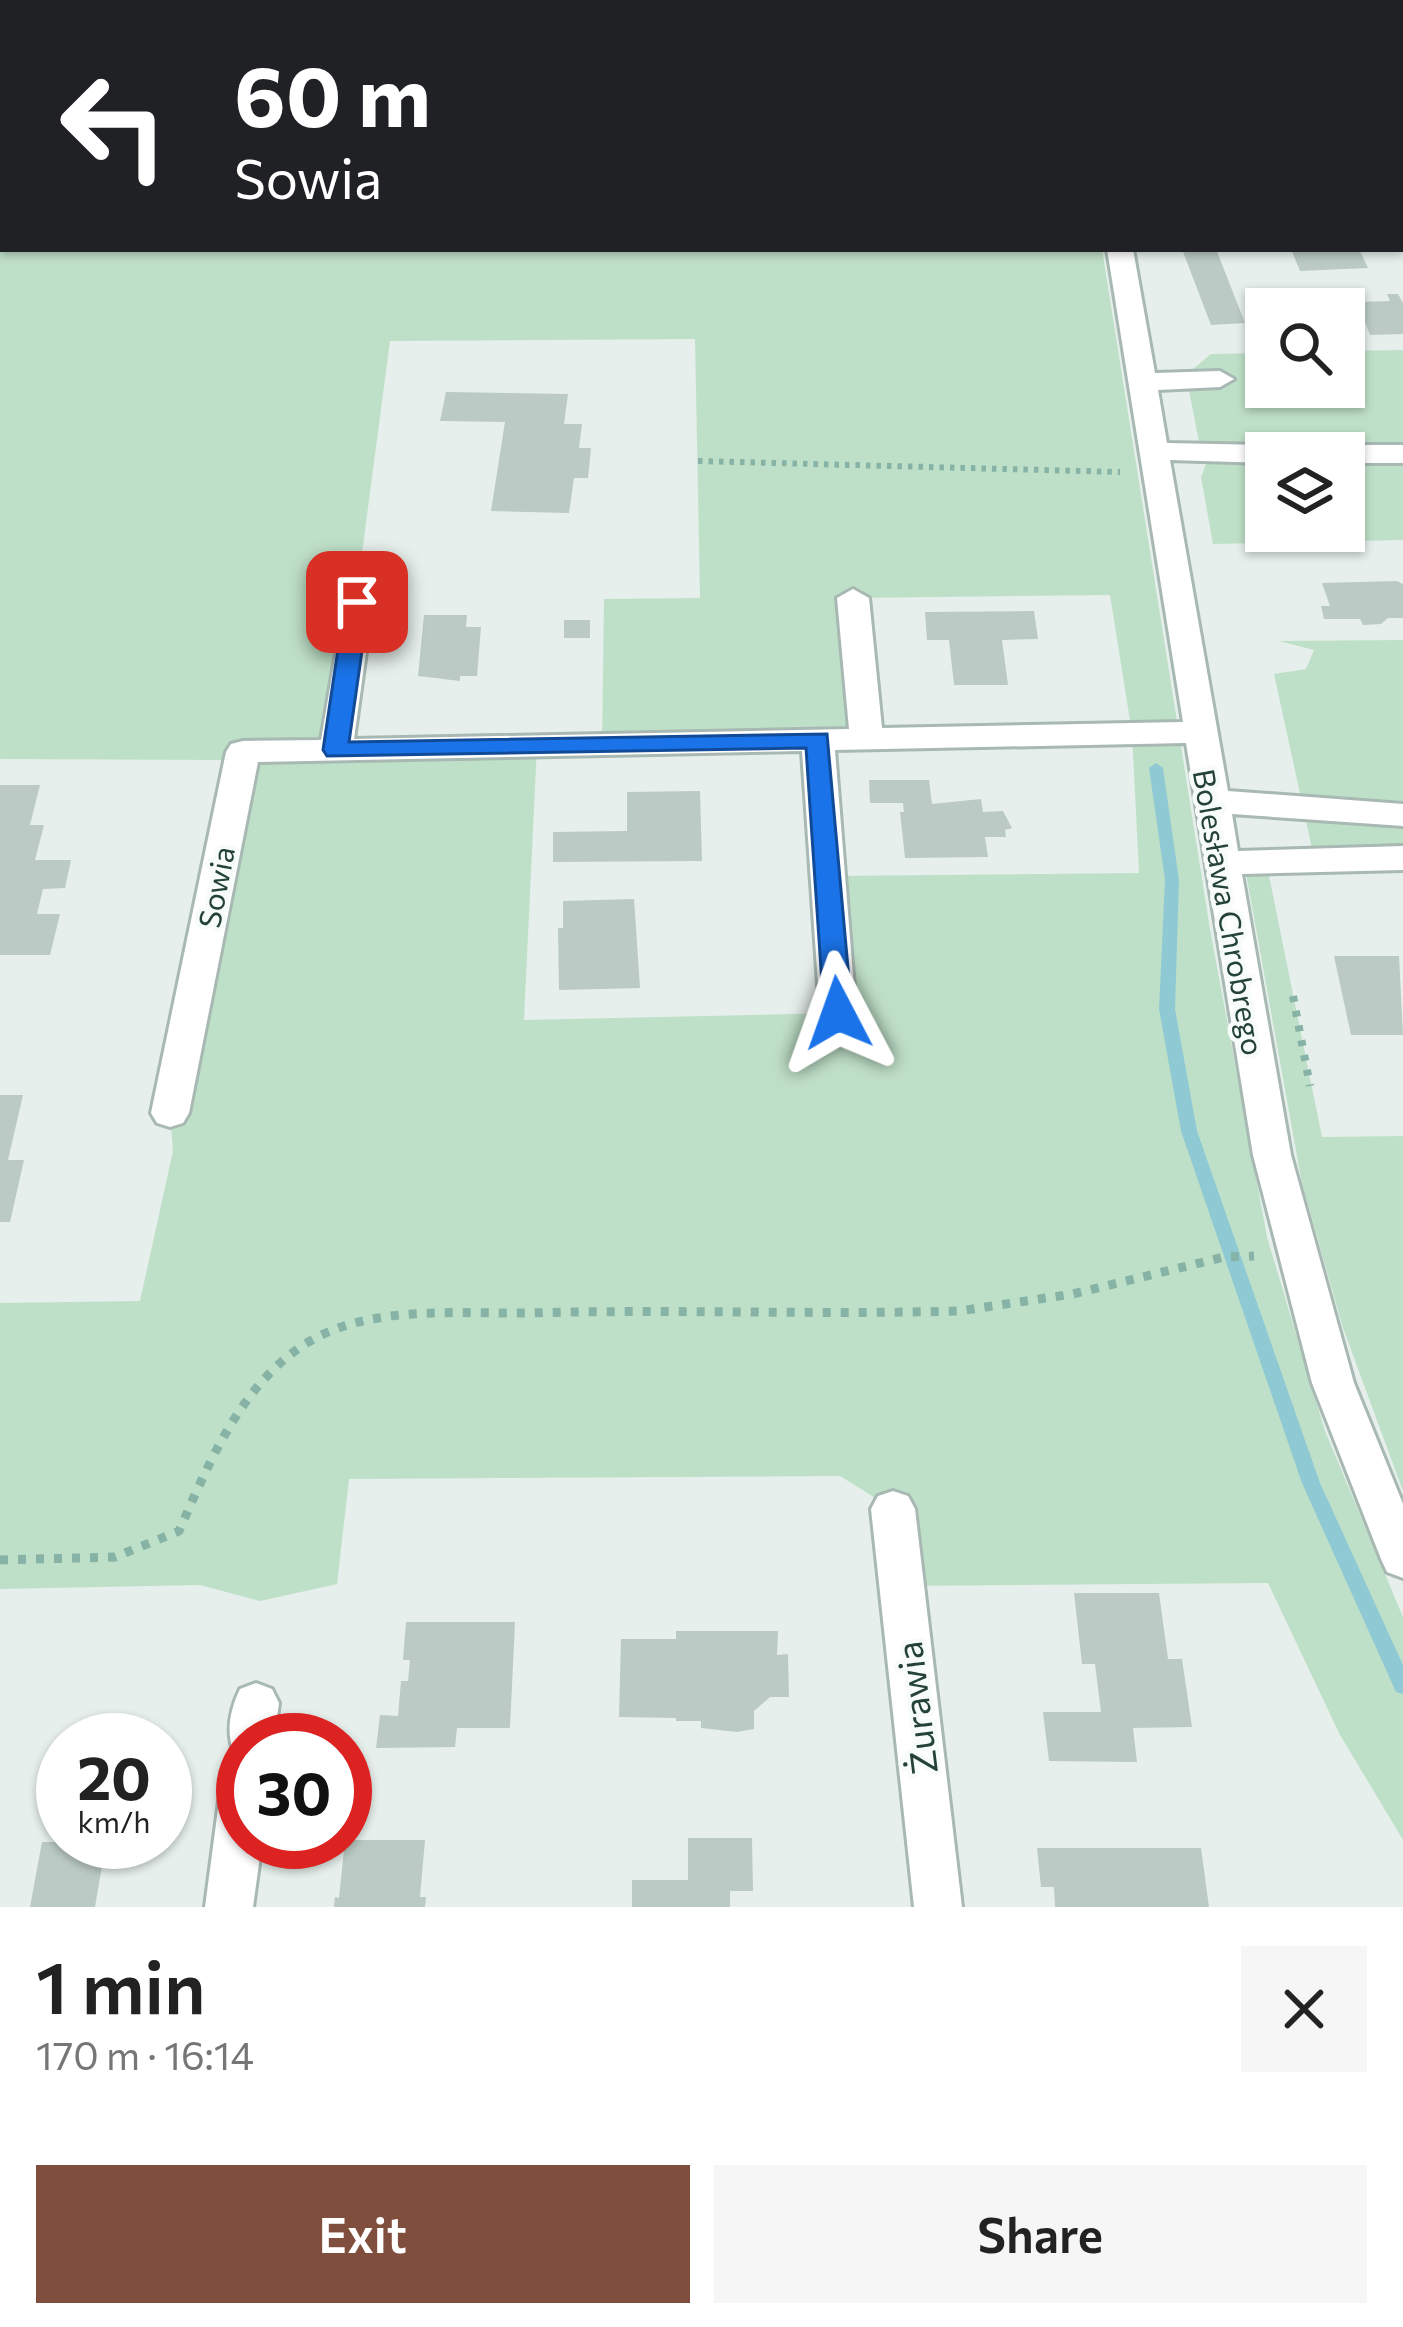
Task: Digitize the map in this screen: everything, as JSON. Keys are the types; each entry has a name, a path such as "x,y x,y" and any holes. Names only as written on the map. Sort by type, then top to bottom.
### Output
{"street":[{"name":"Bolesława Chrobrego","path":"1120,252 1272,1155 1334,1383 1403,1559"},
{"path":"1140,382 1220,379"},
{"path":"1365,454 1403,454"},
{"path":"1155,463 1245,456"},
{"path":"853,598 867,739"},
{"path":"336,750 357,602"},
{"name":"Sowia","path":"170,1113 243,752 1200,732"},
{"path":"818,740 838,1013"},
{"path":"1211,802 1403,814"},
{"path":"1220,862 1403,858"},
{"name":"Żurawia","path":"893,1508 938,1907"},
{"path":"229,1907 234,1869"}],"path":[{"path":"698,461 1155,463"},
{"path":"0,1560 115,1557 179,1531 215,1449 269,1370 336,1329 430,1316 628,1309 924,1312 1021,1305 1224,1257 1296,1253"}],"green space":[{"path":"0,252 1102,252 1210,929 1267,1237 1325,1431 1403,1617 1403,1840 1340,1735 1268,1583 901,1586 893,1509 840,1476 349,1479 337,1584 260,1601 200,1585 0,1589 0,1303 140,1301 173,1151 170,1113 241,752 221,760 0,759","holes":["695,339 700,598 604,599 602,744 867,739 854,598 1110,595 1132,733 1139,873 828,876 837,1013 524,1020 537,746 336,750 390,341"]},
{"path":"1403,350 1403,448 1365,448 1365,432 1245,432 1245,447 1200,447 1186,375 1211,354 1245,353 1245,408 1365,408 1365,351"},
{"path":"1365,459 1403,459 1403,540 1365,541"},
{"path":"1245,462 1245,543 1213,544 1201,477 1206,464"},
{"path":"1403,640 1403,852 1313,853 1274,674 1306,669 1314,650 1279,641"},
{"path":"1266,861 1322,1137 1403,1136 1403,1491 1343,1328 1302,1184 1244,862"}],"building":[{"path":"1183,252 1217,252 1245,323 1211,325"},
{"path":"1292,252 1360,252 1368,268 1300,271"},
{"path":"1387,294 1398,294 1403,303 1403,334 1370,335 1365,302 1390,301"},
{"path":"446,392 568,394 564,424 582,424 579,448 591,448 588,478 574,478 569,513 491,511 505,422 440,421"},
{"path":"1322,583 1403,584 1403,618 1363,625 1360,619 1324,619 1321,606 1330,606"},
{"path":"1034,611 1038,639 1002,640 1008,685 954,685 949,640 927,640 925,612"},
{"path":"424,615 467,615 466,627 481,627 477,676 460,676 460,681 418,676"},
{"path":"564,620 590,620 590,638 564,638"},
{"path":"869,780 929,780 932,804 981,799 983,812 1003,811 1012,828 1005,830 1006,837 985,837 988,857 905,858 903,803 870,803"},
{"path":"0,785 40,785 30,825 44,825 35,860 71,860 65,888 43,889 37,914 60,914 50,955 0,955"},
{"path":"700,791 702,861 553,862 553,832 627,831 627,792"},
{"path":"634,899 640,988 559,990 558,928 563,928 563,901"},
{"path":"1334,956 1399,956 1403,1035 1351,1035"},
{"path":"0,1095 23,1095 8,1160 24,1160 10,1222 0,1222"},
{"path":"1074,1593 1159,1593 1168,1659 1182,1659 1192,1727 1133,1728 1137,1762 1049,1761 1043,1712 1101,1712 1095,1664 1082,1664"},
{"path":"406,1622 515,1622 510,1728 457,1728 455,1747 376,1748 380,1715 398,1716 401,1681 408,1681 410,1660 403,1660"},
{"path":"676,1631 778,1631 777,1655 788,1654 789,1697 770,1697 754,1711 754,1729 737,1732 701,1728 701,1721 619,1717 621,1639 676,1639"},
{"path":"688,1838 752,1838 753,1891 730,1891 730,1907 632,1907 632,1880 688,1880"},
{"path":"372,1840 425,1840 420,1897 426,1897 425,1907 334,1907 335,1897 339,1898 342,1869 372,1869"},
{"path":"1037,1848 1201,1848 1209,1907 1055,1907 1054,1887 1041,1887"},
{"path":"37,1869 101,1869 95,1907 30,1907"}],"waterway":[{"path":"1156,768 1172,880 1167,1009 1189,1131 1311,1483 1403,1686"}],"route":[{"path":"357,602 336,750 818,740 838,1013"}]}
